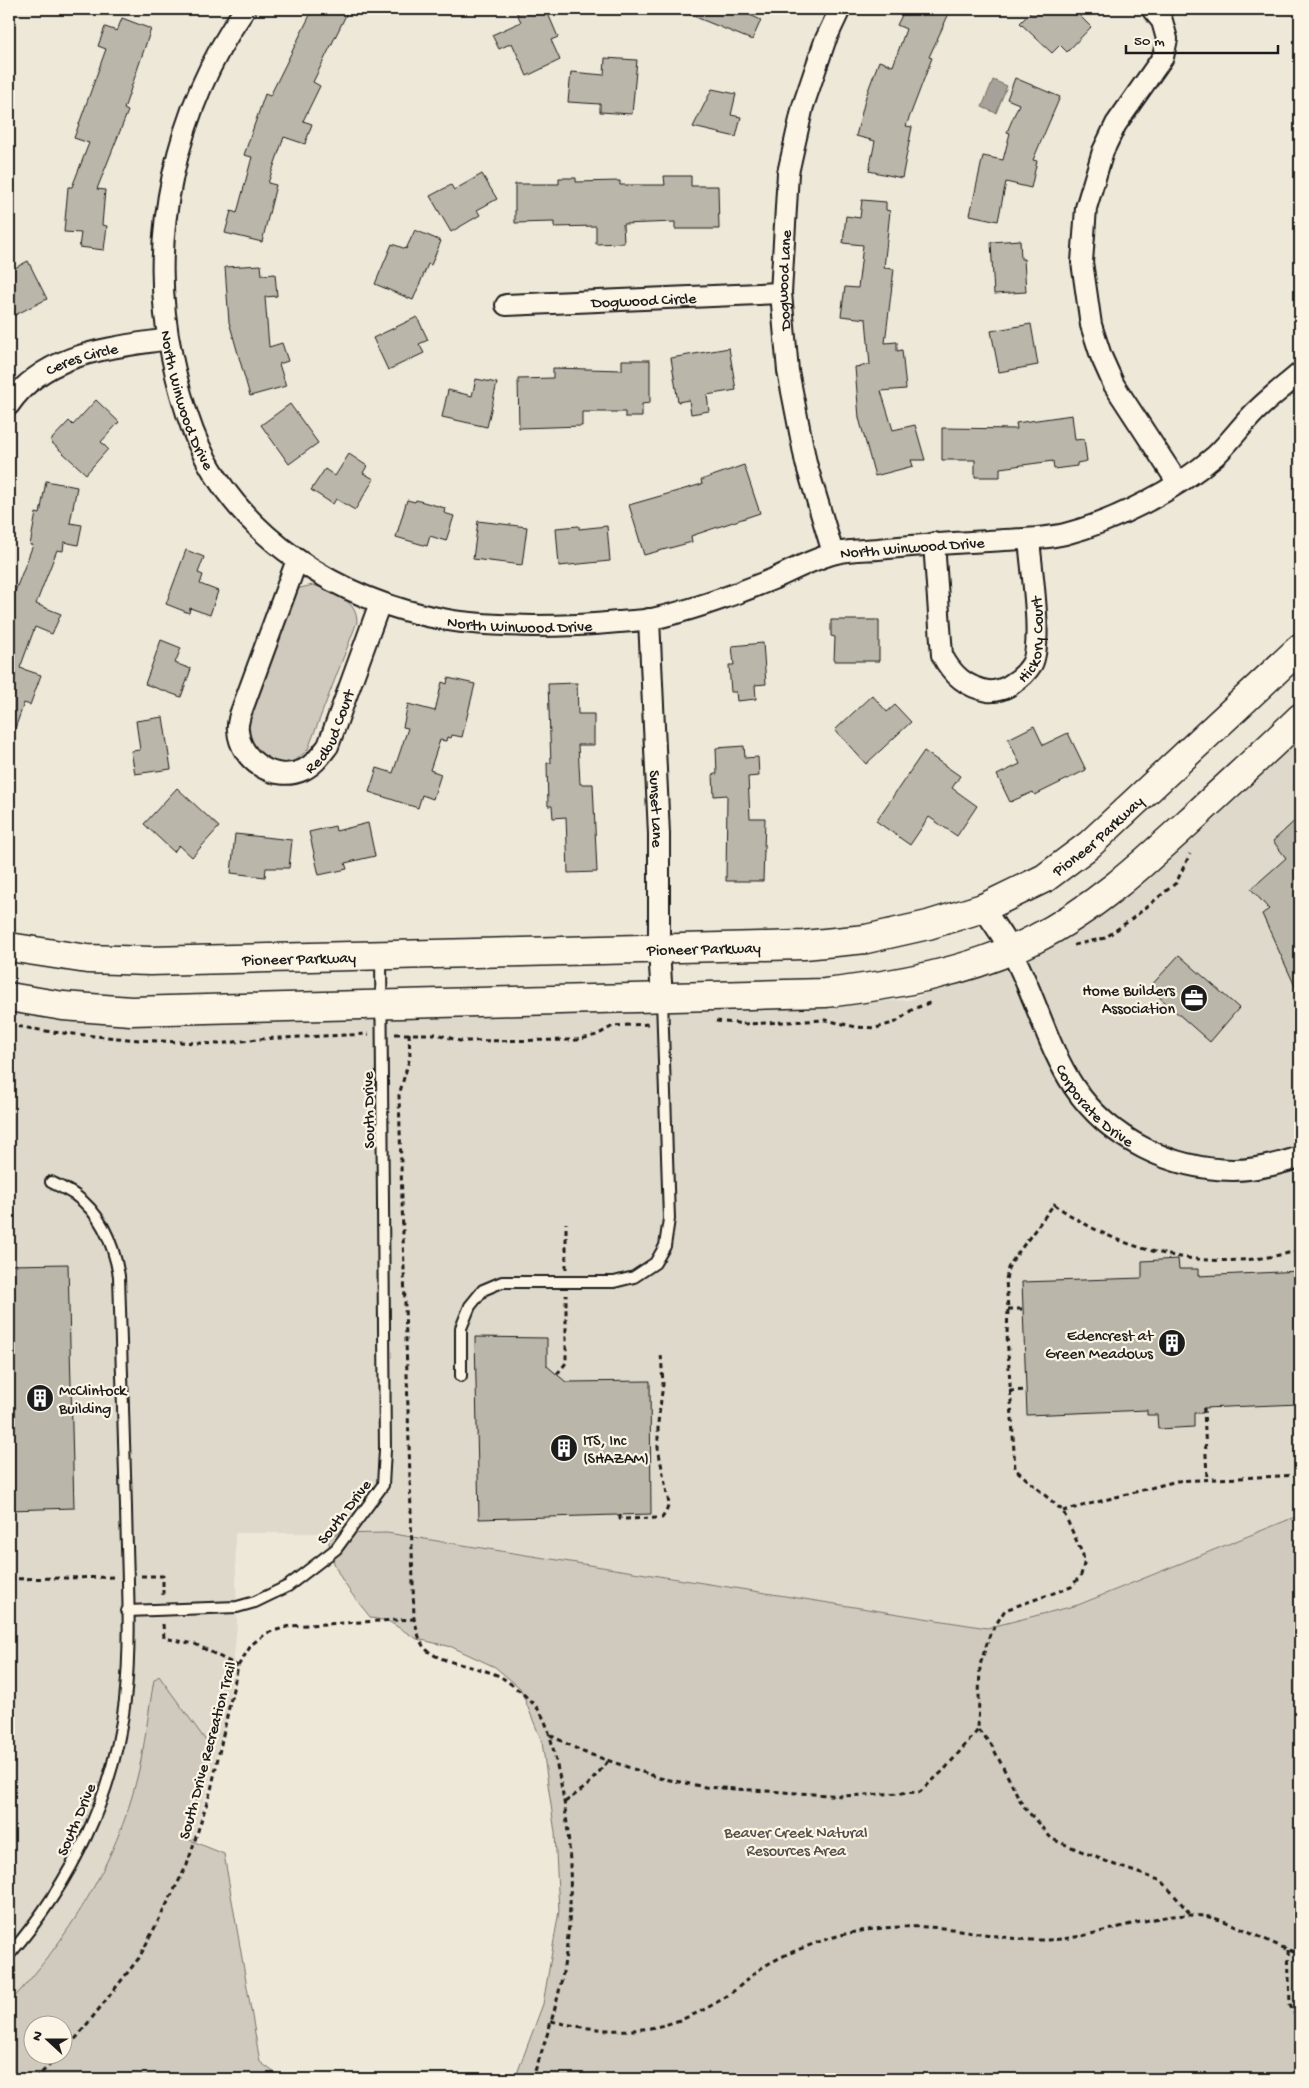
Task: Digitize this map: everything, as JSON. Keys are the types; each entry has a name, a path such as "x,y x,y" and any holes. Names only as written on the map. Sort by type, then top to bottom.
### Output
{"street":[{"name":"North Winwood Drive","path":"245,9 230,30 207,73 189,117 175,164 167,212 163,261 168,339 182,399 194,434 216,475 237,504 260,531 297,560 342,586 380,603 442,619 490,625 571,626 649,619 732,596 833,554 934,543 1029,539 1064,534 1147,501 1178,483 1215,456 1255,412 1300,373"},
{"name":"Dogwood Lane","path":"833,554 806,463 788,371 781,293 788,173 803,106 825,41 840,9"},
{"path":"1152,9 1162,21 1167,39 1163,57 1116,124 1103,151 1086,208 1082,262 1091,325 1101,356 1114,386 1178,483"},
{"name":"Dogwood Circle","path":"506,305 781,293"},
{"name":"Ceres Circle","path":"9,405 29,382 52,366 75,356 168,339"},
{"name":"Hickory Court","path":"934,543 942,655 949,668 961,680 976,688 992,691 1010,686 1023,676 1032,664 1037,643 1029,539"},
{"name":"Redbud Court","path":"297,560 240,715 238,730 243,748 255,763 272,772 289,774 304,770 320,758 328,746 380,603"},
{"name":"Sunset Lane","path":"649,619 659,834 659,950 662,998"},
{"name":"Pioneer Parkway","path":"9,947 87,959 150,961 659,950 804,945 866,939 928,925 983,908 1045,878 1089,845 1300,648"},
{"path":"9,997 63,1006 132,1011 380,1006 825,993 864,988 947,971 990,958 1032,940 1072,918 1132,875 1300,718"},
{"name":"Corporate Drive","path":"983,908 1010,950 1058,1059 1074,1087 1094,1111 1117,1133 1144,1150 1173,1161 1204,1168 1235,1170 1260,1167 1300,1157"}],"lane":[{"name":"South Drive","path":"9,1955 34,1926 62,1885 84,1842 103,1796 116,1749 125,1700 128,1611 237,1607 255,1602 288,1586 336,1549 383,1485 385,1450 384,1205 380,956"},
{"path":"461,1376 461,1328 470,1306 483,1290 502,1282 614,1282 634,1277 655,1263 665,1246 669,1210 662,998"},
{"path":"51,1182 77,1196 100,1222 115,1253 119,1276 128,1611"}],"path":[{"path":"409,1033 410,1057 399,1095 414,1619 422,1645 449,1662 477,1667 503,1678 538,1709 550,1735 565,1802 570,1901 566,1947 558,1995 532,2079"},
{"path":"550,1735 583,1752 660,1778 705,1787 844,1796 920,1792 944,1770 978,1730 980,1665 990,1634 1006,1610 1071,1587 1081,1575 1084,1564 1063,1511 1015,1469 1006,1334 1008,1310 1006,1280 1008,1268 1054,1204 1087,1226 1143,1250 1202,1261 1264,1259 1300,1250"},
{"path":"557,1374 566,1363 566,1223"},
{"path":"1008,1310 1023,1309"},
{"path":"620,1515 620,1519 662,1518 669,1504 658,1448 658,1423 663,1384 661,1353"},
{"path":"1009,1390 1026,1390"},
{"path":"1204,1408 1207,1479"},
{"path":"1063,1511 1161,1484 1207,1479 1300,1476"},
{"name":"South Drive Recreation Trail","path":"72,2043 139,1958 187,1865 211,1790 238,1666 252,1644 267,1633 290,1626 414,1619"},
{"path":"978,1730 991,1744 1023,1806 1052,1839 1115,1866 1162,1881 1192,1916"},
{"path":"565,1802 587,1786 601,1772 609,1760"},
{"path":"551,2021 585,2028 632,2032 677,2023 725,1998 768,1964 811,1945 867,1929 937,1928 1045,1940 1085,1936 1178,1915 1209,1917 1300,1954"},
{"path":"1288,1950 1290,2004 1300,2025"},
{"path":"35,2079 49,2066"}],"shaded area":[{"path":"993,80 1007,86 996,113 982,107"},
{"path":"1300,732 1300,1515 1078,1605 987,1628 387,1533 235,1533 237,1626 228,1712 187,1865 70,2016 22,2016 22,2066 9,2079 9,997 375,1018 910,1000 1045,943"}],"green space":[{"path":"313,585 328,590 348,602 356,614 357,622 308,749 293,761 280,763 267,758 252,748 246,724 295,592 300,588"},
{"name":"Beaver Creek Natural Resources Area","path":"1300,1515 1300,2079 515,2079 543,2004 559,1911 555,1833 542,1742 520,1688 495,1667 452,1647 417,1639 388,1621 371,1618 342,1579 332,1559 328,1534 387,1533 987,1628 1078,1605"},
{"path":"159,1676 209,1745 201,1785 185,1838 224,1854 260,2062 283,2079 9,2079 9,2003 51,1953 70,1926 103,1869 128,1809 137,1778 154,1680"}],"building":[{"path":"313,9 349,9 313,82 320,86 303,121 312,124 305,144 284,137 268,183 276,185 262,242 225,233 231,211 237,213 252,157 244,155 265,94 270,96"},
{"path":"515,9 546,9 558,37 551,40 560,60 527,76 512,43 499,49 492,35 521,22"},
{"path":"676,9 752,9 750,15 761,20 752,40"},
{"path":"905,9 951,9 929,57 932,58 906,126 912,127 902,178 869,171 875,141 856,136 866,96 879,61 893,66 906,29 897,25"},
{"path":"1034,9 1073,9 1091,27 1067,52 1060,45 1052,53 1020,23"},
{"path":"122,18 151,29 124,109 128,111 97,189 105,190 102,225 107,226 104,250 79,247 81,233 64,232 68,187 72,187 89,143 74,138 106,49 98,46 105,27 117,31"},
{"path":"605,58 637,60 632,114 600,112 600,104 568,102 571,72 604,75"},
{"path":"1015,78 1060,97 1033,160 1037,161 1031,188 1006,182 998,221 970,215 983,156 1003,160 1010,133 1007,132 1019,104 1007,99"},
{"path":"712,89 736,94 731,115 741,117 736,137 693,127"},
{"path":"482,174 497,199 477,210 480,215 451,232 430,196 451,185 454,190"},
{"path":"664,176 691,176 691,186 718,186 719,229 675,229 675,222 623,224 624,243 596,244 596,226 554,227 554,222 515,223 515,184 559,184 559,178 576,178 576,182 620,181 620,185 665,185"},
{"path":"862,200 886,202 886,210 890,211 884,268 894,269 885,343 897,342 897,351 902,350 906,389 881,391 893,430 915,425 925,460 911,460 913,466 875,476 859,418 855,367 870,365 866,319 841,316 845,287 858,288 863,245 843,243 846,216 860,218"},
{"path":"415,230 441,241 431,265 428,264 413,300 375,284 392,244 406,249"},
{"path":"1020,240 1021,259 1024,259 1026,292 994,294 991,242"},
{"path":"28,261 47,299 9,318 9,271"},
{"path":"261,265 262,275 275,274 277,296 265,297 269,347 282,343 288,361 279,364 286,386 250,396 229,322 225,267"},
{"path":"417,317 428,340 419,344 424,353 388,370 373,338"},
{"path":"1031,324 1038,365 999,372 991,331"},
{"path":"729,348 736,390 707,395 709,411 691,414 689,400 678,402 671,358"},
{"path":"622,360 650,360 650,403 642,404 642,417 625,417 625,412 582,412 582,426 519,428 518,379 553,378 553,368 622,370"},
{"path":"476,379 497,383 487,427 442,417 448,390 472,396"},
{"path":"96,400 119,422 101,442 108,449 86,474 50,441 69,421 73,425"},
{"path":"290,404 318,443 289,464 261,425"},
{"path":"1072,415 1075,440 1084,439 1087,461 1077,463 1077,466 1054,469 1053,461 1000,468 1000,477 975,477 975,460 942,460 942,428 1017,429 1016,423"},
{"path":"349,454 367,466 363,473 374,479 355,510 336,499 333,504 311,490 325,469 335,476"},
{"path":"744,465 760,513 691,536 692,542 644,555 629,505 702,484 701,480"},
{"path":"46,481 77,487 70,523 82,525 78,545 64,542 63,551 57,550 36,604 61,614 52,634 35,627 20,668 41,675 30,705 24,703 11,740 9,739 9,607 33,545 30,545 36,513 40,514"},
{"path":"407,500 415,502 416,500 445,508 444,513 454,516 446,541 430,536 427,546 396,537"},
{"path":"478,521 527,527 522,565 473,559"},
{"path":"579,526 579,529 607,526 610,561 559,566 556,528"},
{"path":"186,550 204,557 198,573 203,575 200,584 218,591 210,615 190,608 189,613 166,604"},
{"path":"831,620 879,620 879,661 834,661 835,637 831,636"},
{"path":"161,640 181,648 175,663 191,669 181,697 145,684"},
{"path":"763,643 766,684 755,685 756,699 737,701 736,692 731,692 729,665 734,665 732,646"},
{"path":"448,678 475,684 462,737 452,735 451,738 447,737 446,741 440,740 430,770 441,774 433,799 422,795 418,808 369,792 377,768 393,773 408,728 403,727 408,704 435,711 442,682 447,684"},
{"path":"577,683 578,714 594,714 594,745 578,745 580,784 593,784 597,872 568,873 566,817 553,818 552,806 548,806 547,763 551,763 548,684"},
{"path":"872,695 887,712 895,705 911,722 866,764 835,730"},
{"path":"163,717 171,769 135,774 131,751 140,750 136,721"},
{"path":"1034,726 1043,745 1068,733 1086,770 1035,795 1033,792 1010,802 997,775 1020,764 1008,739"},
{"path":"744,746 745,758 758,757 759,776 748,777 750,818 765,818 763,881 726,881 727,795 714,796 713,774 717,774 716,748"},
{"path":"924,751 960,776 952,788 977,806 957,836 929,817 910,845 876,821"},
{"path":"177,788 219,827 192,857 179,845 174,852 144,824"},
{"path":"1300,816 1300,997 1262,914 1269,909 1251,889 1286,858 1273,841"},
{"path":"368,823 375,856 345,863 347,869 319,875 309,832 335,826 336,831"},
{"path":"235,834 292,840 289,868 266,868 265,877 231,873"},
{"name":"Home Builders Association","path":"1179,955 1239,1008 1210,1042 1149,988"},
{"name":"Edencrest at Green Meadows","path":"1178,1259 1179,1269 1198,1269 1198,1276 1300,1271 1300,1404 1203,1408 1203,1413 1194,1413 1194,1427 1158,1429 1157,1415 1147,1415 1147,1410 1027,1415 1022,1282 1142,1278 1142,1261"},
{"name":"McClintock Building","path":"68,1264 74,1508 9,1510 9,1265"},
{"name":"ITS, Inc (SHAZAM)","path":"475,1337 547,1338 547,1366 566,1382 650,1381 651,1514 479,1519"}],"place":[{"name":"Home Builders Association","path":"1194,998"},
{"name":"Edencrest at Green Meadows","path":"1172,1343"},
{"name":"McClintock Building","path":"40,1398"},
{"name":"ITS, Inc (SHAZAM)","path":"564,1448"}]}
